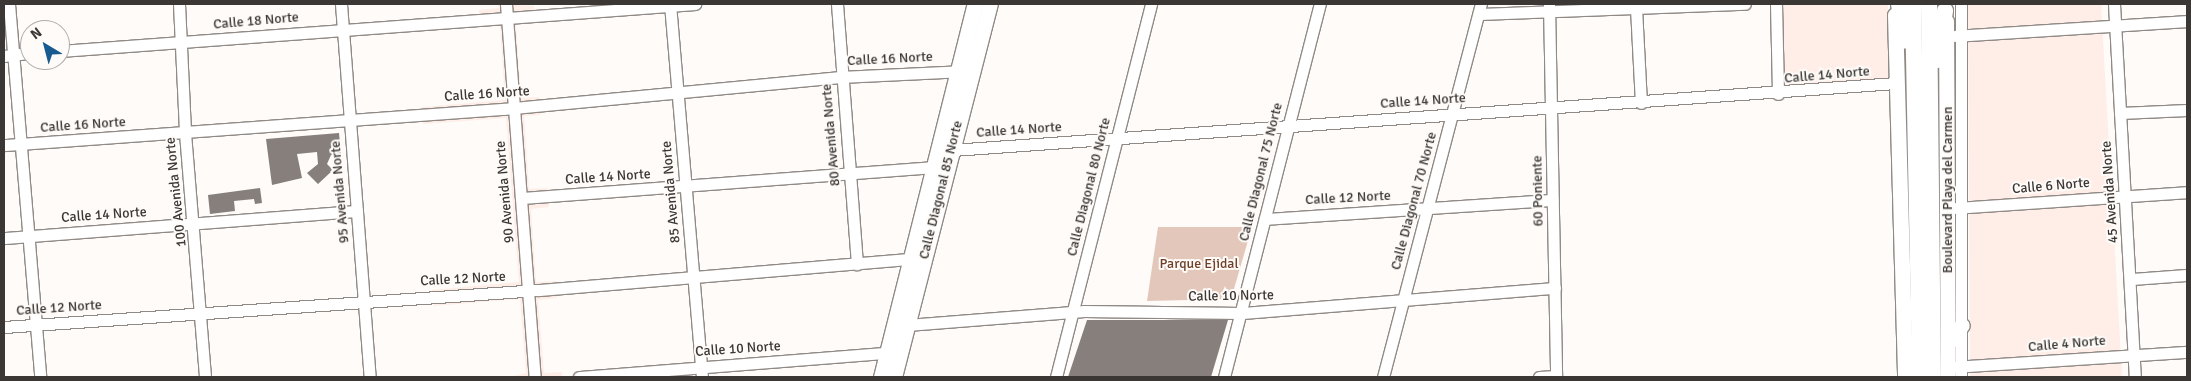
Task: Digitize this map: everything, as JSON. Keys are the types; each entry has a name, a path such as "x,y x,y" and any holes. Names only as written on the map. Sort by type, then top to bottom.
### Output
{"highway":[{"path":"1897,4 1914,101"},
{"path":"1913,4 1914,101 1926,340 1933,377"},
{"path":"1920,377 1926,340 1930,110 1929,4"},
{"path":"1930,110 1945,7"}],"main road":[{"name":"Calle Diagonal 85 Norte","path":"894,377 894,352 919,258 952,150 975,4"},
{"name":"Calle Diagonal 85 Norte","path":"881,377 907,325 936,167 965,71 990,4"},
{"path":"1897,4 1896,83 1905,377"},
{"name":"Boulevard Playa del Carmen","path":"1945,7 1954,36 1954,208 1949,271 1949,342 1955,372"},
{"path":"1949,271 1962,288"},
{"path":"1949,342 1962,325"}],"street":[{"path":"9,4 8,55 22,144 40,377"},
{"name":"100 Avenida Norte","path":"179,4 185,133 195,223 205,377"},
{"name":"95 Avenida Norte","path":"341,4 370,377"},
{"name":"90 Avenida Norte","path":"506,4 535,377"},
{"name":"Calle 18 Norte","path":"70,50 181,43 343,28 695,4"},
{"name":"80 Avenida Norte","path":"837,4 840,77 857,264"},
{"name":"Calle Diagonal 80 Norte","path":"1056,377 1151,4"},
{"name":"Calle Diagonal 75 Norte","path":"1224,377 1320,4"},
{"path":"1480,9 1636,8 1744,4"},
{"path":"1776,4 1778,94"},
{"path":"1961,4 1954,36 2187,22"},
{"name":"45 Avenida Norte","path":"2114,4 2131,279 2135,377"},
{"name":"85 Avenida Norte","path":"670,5 701,372"},
{"name":"60 Poniente","path":"1549,8 1556,377"},
{"path":"1636,8 1641,102"},
{"name":"Calle Diagonal 70 Norte","path":"1383,377 1480,9"},
{"name":"Calle 16 Norte","path":"4,145 513,108 840,77 965,71"},
{"name":"Calle 14 Norte","path":"952,150 1288,125 1778,94 1896,83"},
{"path":"2120,113 2187,110"},
{"name":"Calle 14 Norte","path":"521,198 686,186 849,171 936,167"},
{"name":"Calle 6 Norte","path":"1954,208 2187,192"},
{"name":"Calle 12 Norte","path":"1265,218 1552,200"},
{"path":"1954,208 1962,288 1962,325 1955,372"},
{"name":"Calle 14 Norte","path":"4,238 357,211"},
{"name":"Calle 12 Norte","path":"4,327 527,291 919,258"},
{"path":"2131,279 2187,275"},
{"name":"Calle 10 Norte","path":"907,325 1074,312 1242,312 1555,288"},
{"name":"Calle 10 Norte","path":"579,377 701,372 894,352"},
{"name":"Calle 4 Norte","path":"1955,372 2134,354 2187,352"},
{"path":"1539,377 1556,377"}],"shaded area":[{"path":"498,4 534,6 535,23 516,25 521,98 539,97 541,115 524,116 529,189 548,188 549,207 531,209 536,282 556,281 557,298 538,300 544,373 562,372 562,377 509,377 526,373 520,299 434,306 432,290 519,282 506,118 423,124 422,107 505,100 500,25 480,26 479,10 499,8"},
{"path":"1782,4 1888,4 1889,84 1783,93"},
{"path":"1968,4 2101,4 2122,377 1970,377"}],"green space":[{"name":"Parque Ejidal","path":"1158,227 1252,227 1231,299 1147,301"}],"building":[{"path":"339,133 341,154 331,155 327,164 333,170 318,184 307,173 318,164 317,152 297,154 302,178 272,185 266,139"},
{"path":"260,188 262,203 255,204 254,199 234,201 235,211 210,214 208,195"},
{"path":"1087,320 1228,320 1211,377 1068,377"}]}
